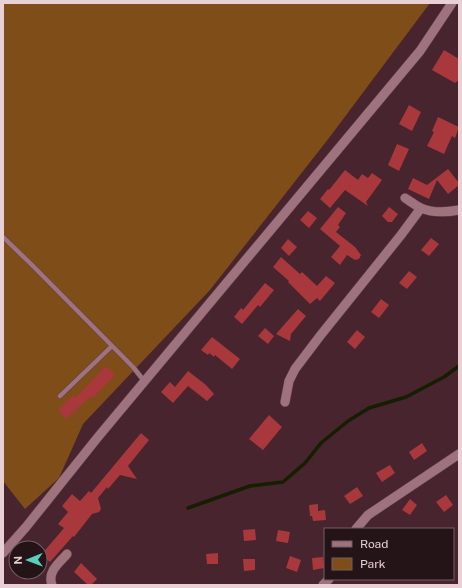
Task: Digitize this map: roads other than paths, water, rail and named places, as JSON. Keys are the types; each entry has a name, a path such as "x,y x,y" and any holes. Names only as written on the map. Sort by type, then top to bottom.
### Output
{"street":[{"path":"3,553 420,51 452,3"},
{"path":"405,198 421,208 439,211 459,210"},
{"path":"285,402 286,390 295,369 421,208"},
{"path":"357,528 368,515 459,454"},
{"path":"52,585 51,577 53,570 67,554"}],"lane":[{"path":"3,237 133,367 145,382"},
{"path":"60,396 112,346"}],"waterway":[{"path":"188,508 250,486 283,482 305,463 321,443 348,421 369,408 406,397 444,377 459,366"}]}
